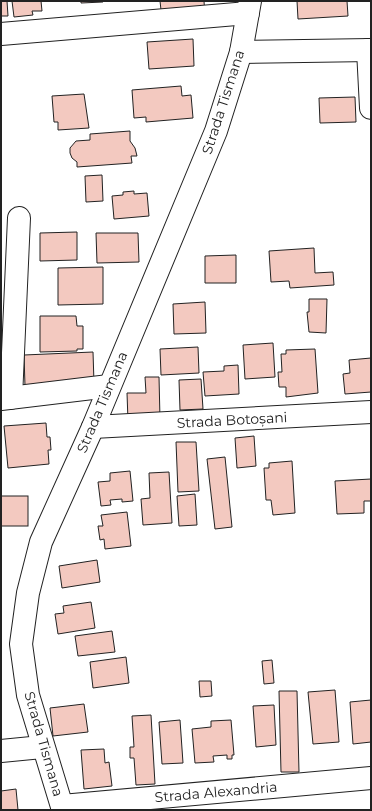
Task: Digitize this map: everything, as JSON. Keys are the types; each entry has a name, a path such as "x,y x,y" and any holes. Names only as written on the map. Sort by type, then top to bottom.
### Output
{"street":[{"path":"1,34 249,7"},
{"name":"Strada Tismana","path":"62,808 42,747 28,695 22,644 28,594 41,542 93,427 216,132 241,52 249,7"},
{"path":"241,52 369,50 371,108"},
{"path":"19,218 6,399 109,386"},
{"name":"Strada Botoșani","path":"93,427 371,412"},
{"path":"1,751 42,747"},
{"name":"Strada Alexandria","path":"62,808 371,778"}],"building":[{"path":"1,1 7,1 8,16 1,16"},
{"path":"12,1 41,1 42,11 32,11 33,15 14,17"},
{"path":"81,1 103,1 103,2 81,3"},
{"path":"160,1 204,1 205,16 162,19"},
{"path":"297,1 347,1 348,16 298,19"},
{"path":"193,39 194,66 149,69 147,42"},
{"path":"181,86 182,96 191,95 193,118 146,122 146,117 134,118 132,90"},
{"path":"84,94 89,128 58,130 58,122 54,122 52,96"},
{"path":"355,97 356,122 320,123 319,98"},
{"path":"130,131 130,141 135,148 137,156 131,156 132,163 77,167 77,162 72,158 70,153 70,148 76,141 90,140 90,134"},
{"path":"102,175 103,201 86,202 85,176"},
{"path":"134,191 134,194 147,193 149,216 114,219 112,196 123,195 123,192"},
{"path":"77,232 77,260 40,261 40,233"},
{"path":"96,233 138,233 139,262 97,263"},
{"path":"314,248 315,273 333,272 334,285 290,288 289,281 271,282 269,251"},
{"path":"236,255 236,283 205,283 205,256"},
{"path":"103,267 103,304 58,305 58,268"},
{"path":"309,299 327,299 326,333 309,332 307,312 309,312"},
{"path":"205,302 206,333 174,334 173,304"},
{"path":"40,316 76,316 77,326 83,326 83,349 77,349 77,351 40,352"},
{"path":"273,343 275,377 245,379 243,345"},
{"path":"198,347 199,373 161,375 160,349"},
{"path":"315,349 318,393 286,397 286,387 279,387 278,372 282,372 281,354 286,354 286,350"},
{"path":"93,352 94,383 25,386 24,355"},
{"path":"371,358 371,392 345,394 343,374 350,373 349,360"},
{"path":"238,365 239,394 205,396 203,372 224,371 224,366"},
{"path":"145,377 159,377 160,419 128,421 127,393 146,393"},
{"path":"201,379 203,409 180,410 179,380"},
{"path":"46,423 47,437 50,437 51,450 48,450 49,464 8,468 4,426"},
{"path":"254,436 256,466 237,468 235,438"},
{"path":"176,442 196,442 199,491 178,492"},
{"path":"225,457 232,527 215,529 207,459"},
{"path":"292,461 295,513 273,515 271,500 266,500 264,468 269,468 269,463"},
{"path":"130,471 133,501 122,502 122,499 110,500 111,505 101,506 98,482 110,481 110,473"},
{"path":"169,472 172,523 143,525 141,499 150,498 149,473"},
{"path":"371,479 371,501 364,501 364,513 337,514 335,481"},
{"path":"195,494 197,525 179,526 177,496"},
{"path":"1,496 28,496 28,526 1,526"},
{"path":"127,512 131,546 105,549 104,539 100,540 98,526 103,526 101,515"},
{"path":"97,560 100,582 62,588 59,566"},
{"path":"91,602 95,628 58,634 55,614 64,613 63,606"},
{"path":"112,631 115,652 78,656 75,636"},
{"path":"126,657 129,683 93,688 90,662"},
{"path":"272,660 274,683 264,684 262,661"},
{"path":"199,681 211,681 212,696 200,697"},
{"path":"335,690 339,742 313,744 308,692"},
{"path":"279,691 297,691 299,772 281,772"},
{"path":"371,700 371,742 353,744 350,702"},
{"path":"84,704 88,732 53,736 50,708"},
{"path":"274,705 276,745 256,747 253,706"},
{"path":"151,715 155,784 136,785 134,758 130,758 130,747 134,747 132,716"},
{"path":"180,720 183,763 162,764 159,722"},
{"path":"231,720 234,755 232,755 232,759 227,759 227,755 213,756 214,762 195,763 192,729 211,727 211,721"},
{"path":"104,749 105,763 109,762 112,786 84,789 81,750"},
{"path":"16,789 18,810 1,810 1,791"}]}
